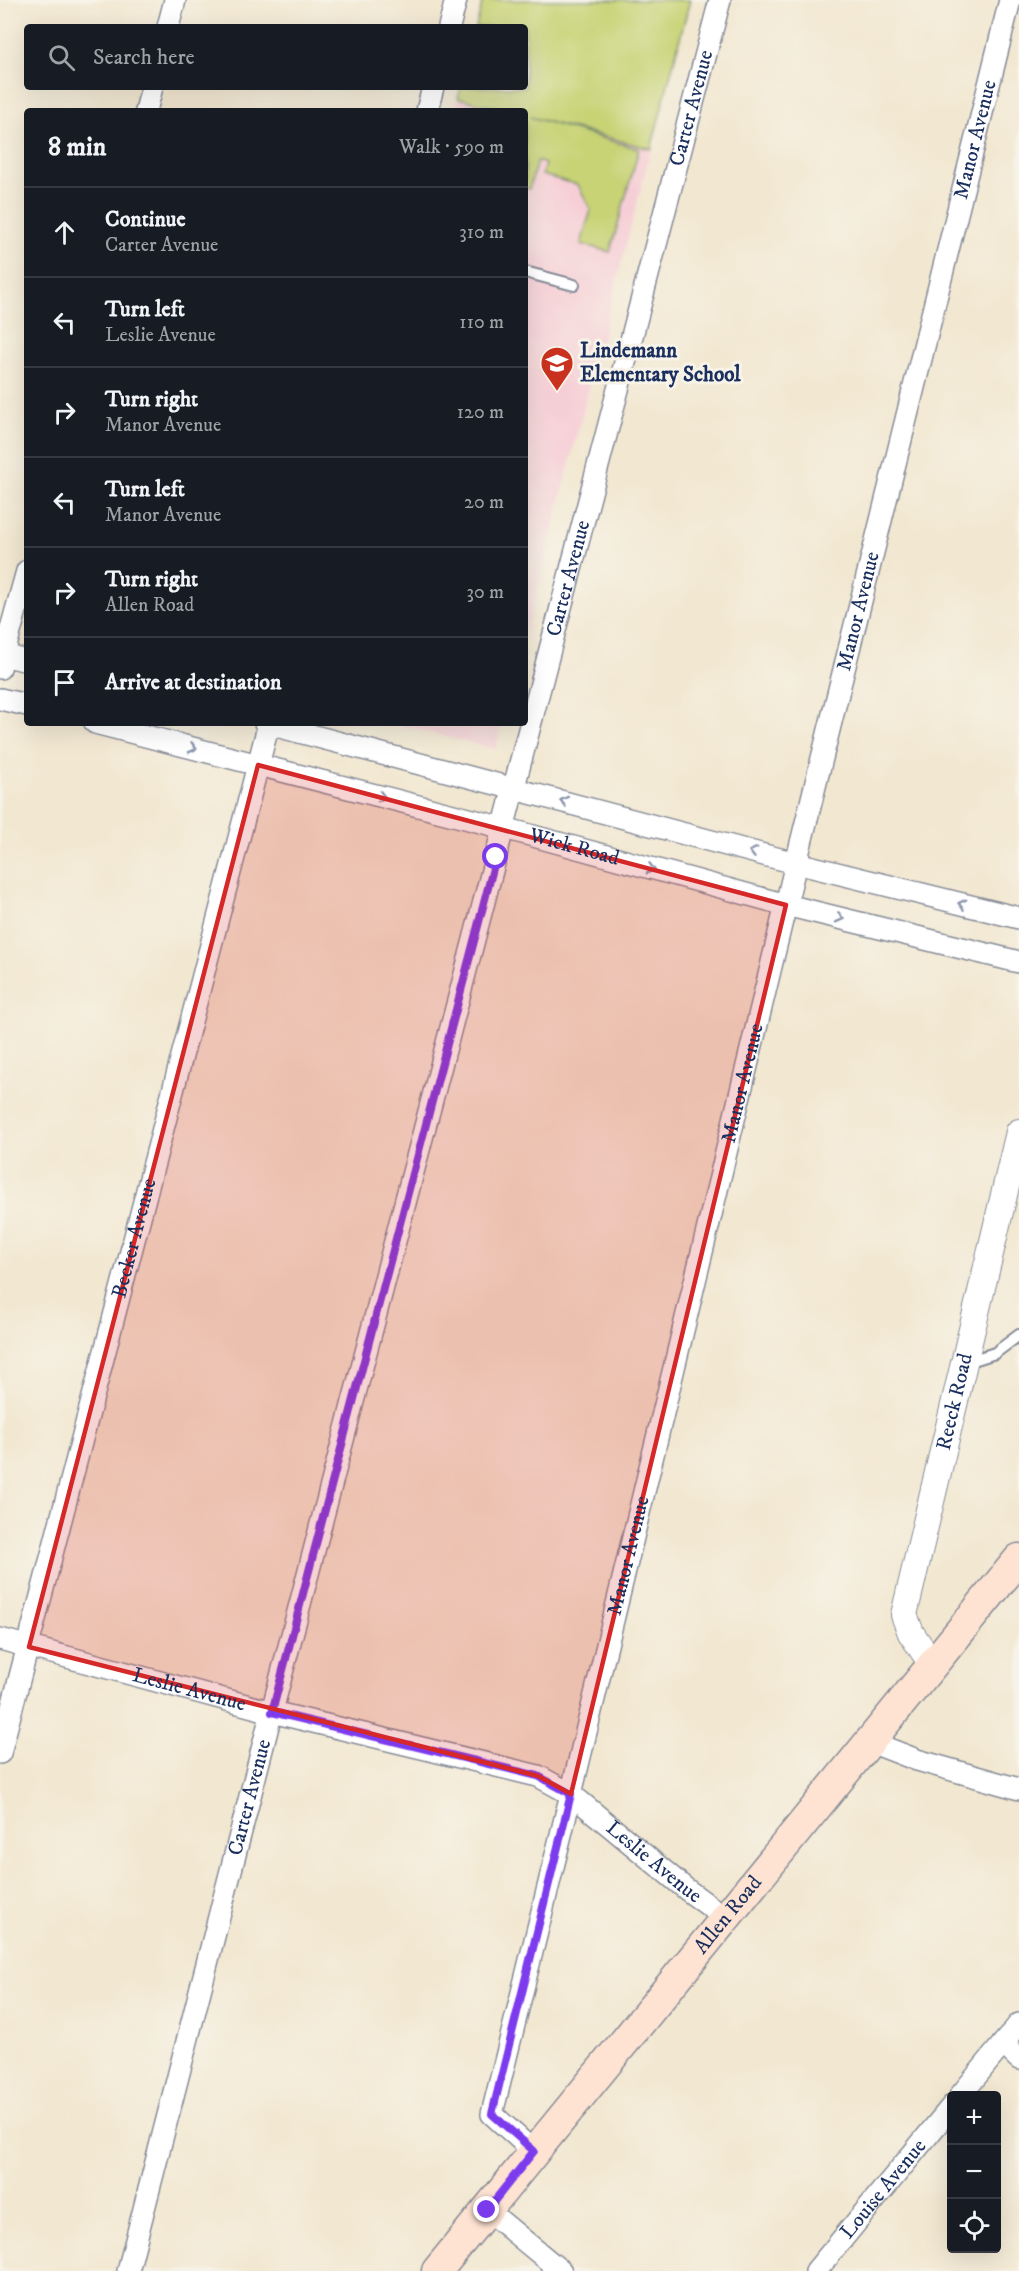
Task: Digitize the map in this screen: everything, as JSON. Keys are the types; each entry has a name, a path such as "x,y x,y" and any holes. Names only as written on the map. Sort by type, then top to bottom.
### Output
{"main road":[{"name":"Allen Road","path":"437,2271 1019,1558"}],"street":[{"path":"169,24 175,0"},
{"path":"450,24 456,0"},
{"name":"Carter Avenue","path":"128,2271 720,0"},
{"name":"Manor Avenue","path":"534,2151 492,2114 796,862 1010,0"},
{"path":"147,108 151,90"},
{"path":"428,108 432,90"},
{"path":"24,581 1,659 24,661"},
{"path":"0,699 24,704"},
{"name":"Wick Road","path":"108,726 504,828 786,905 1019,962"},
{"name":"Becker Avenue","path":"0,1753 266,726"},
{"name":"Wick Road","path":"279,726 1019,918"},
{"name":"Reeck Road","path":"932,1664 911,1633 904,1615 1019,1132"},
{"name":"Leslie Avenue","path":"0,1639 272,1712 538,1776 571,1794 686,1889 724,1917"},
{"path":"868,1741 917,1760 1019,1789"},
{"path":"964,2091 1019,2024"},
{"path":"1003,2044 1019,2059"},
{"name":"Louise Avenue","path":"816,2271 947,2111"},
{"path":"487,2210 561,2271"}],"lane":[{"path":"528,273 574,285"},
{"path":"964,1363 995,1353 1019,1335"}],"highlighted area":[{"path":"258,765 786,905 571,1794 538,1776 29,1647"}],"shaded area":[{"path":"458,98 497,108 456,108"},
{"name":"Lindemann Elementary School","path":"528,116 651,149 528,624"},
{"path":"402,726 501,726 496,749"}],"green space":[{"path":"483,0 690,0 651,149 530,117 639,149 610,252 581,244 591,210 578,185 542,175 545,164 537,161 528,189 528,108 497,108 458,98 460,90 528,90 528,24 477,24"}],"place":[{"name":"Lindemann Elementary School","path":"557,392"}],"route":[{"path":"487,2210 534,2151 492,2114 571,1794 538,1776 272,1712 496,857"}]}
